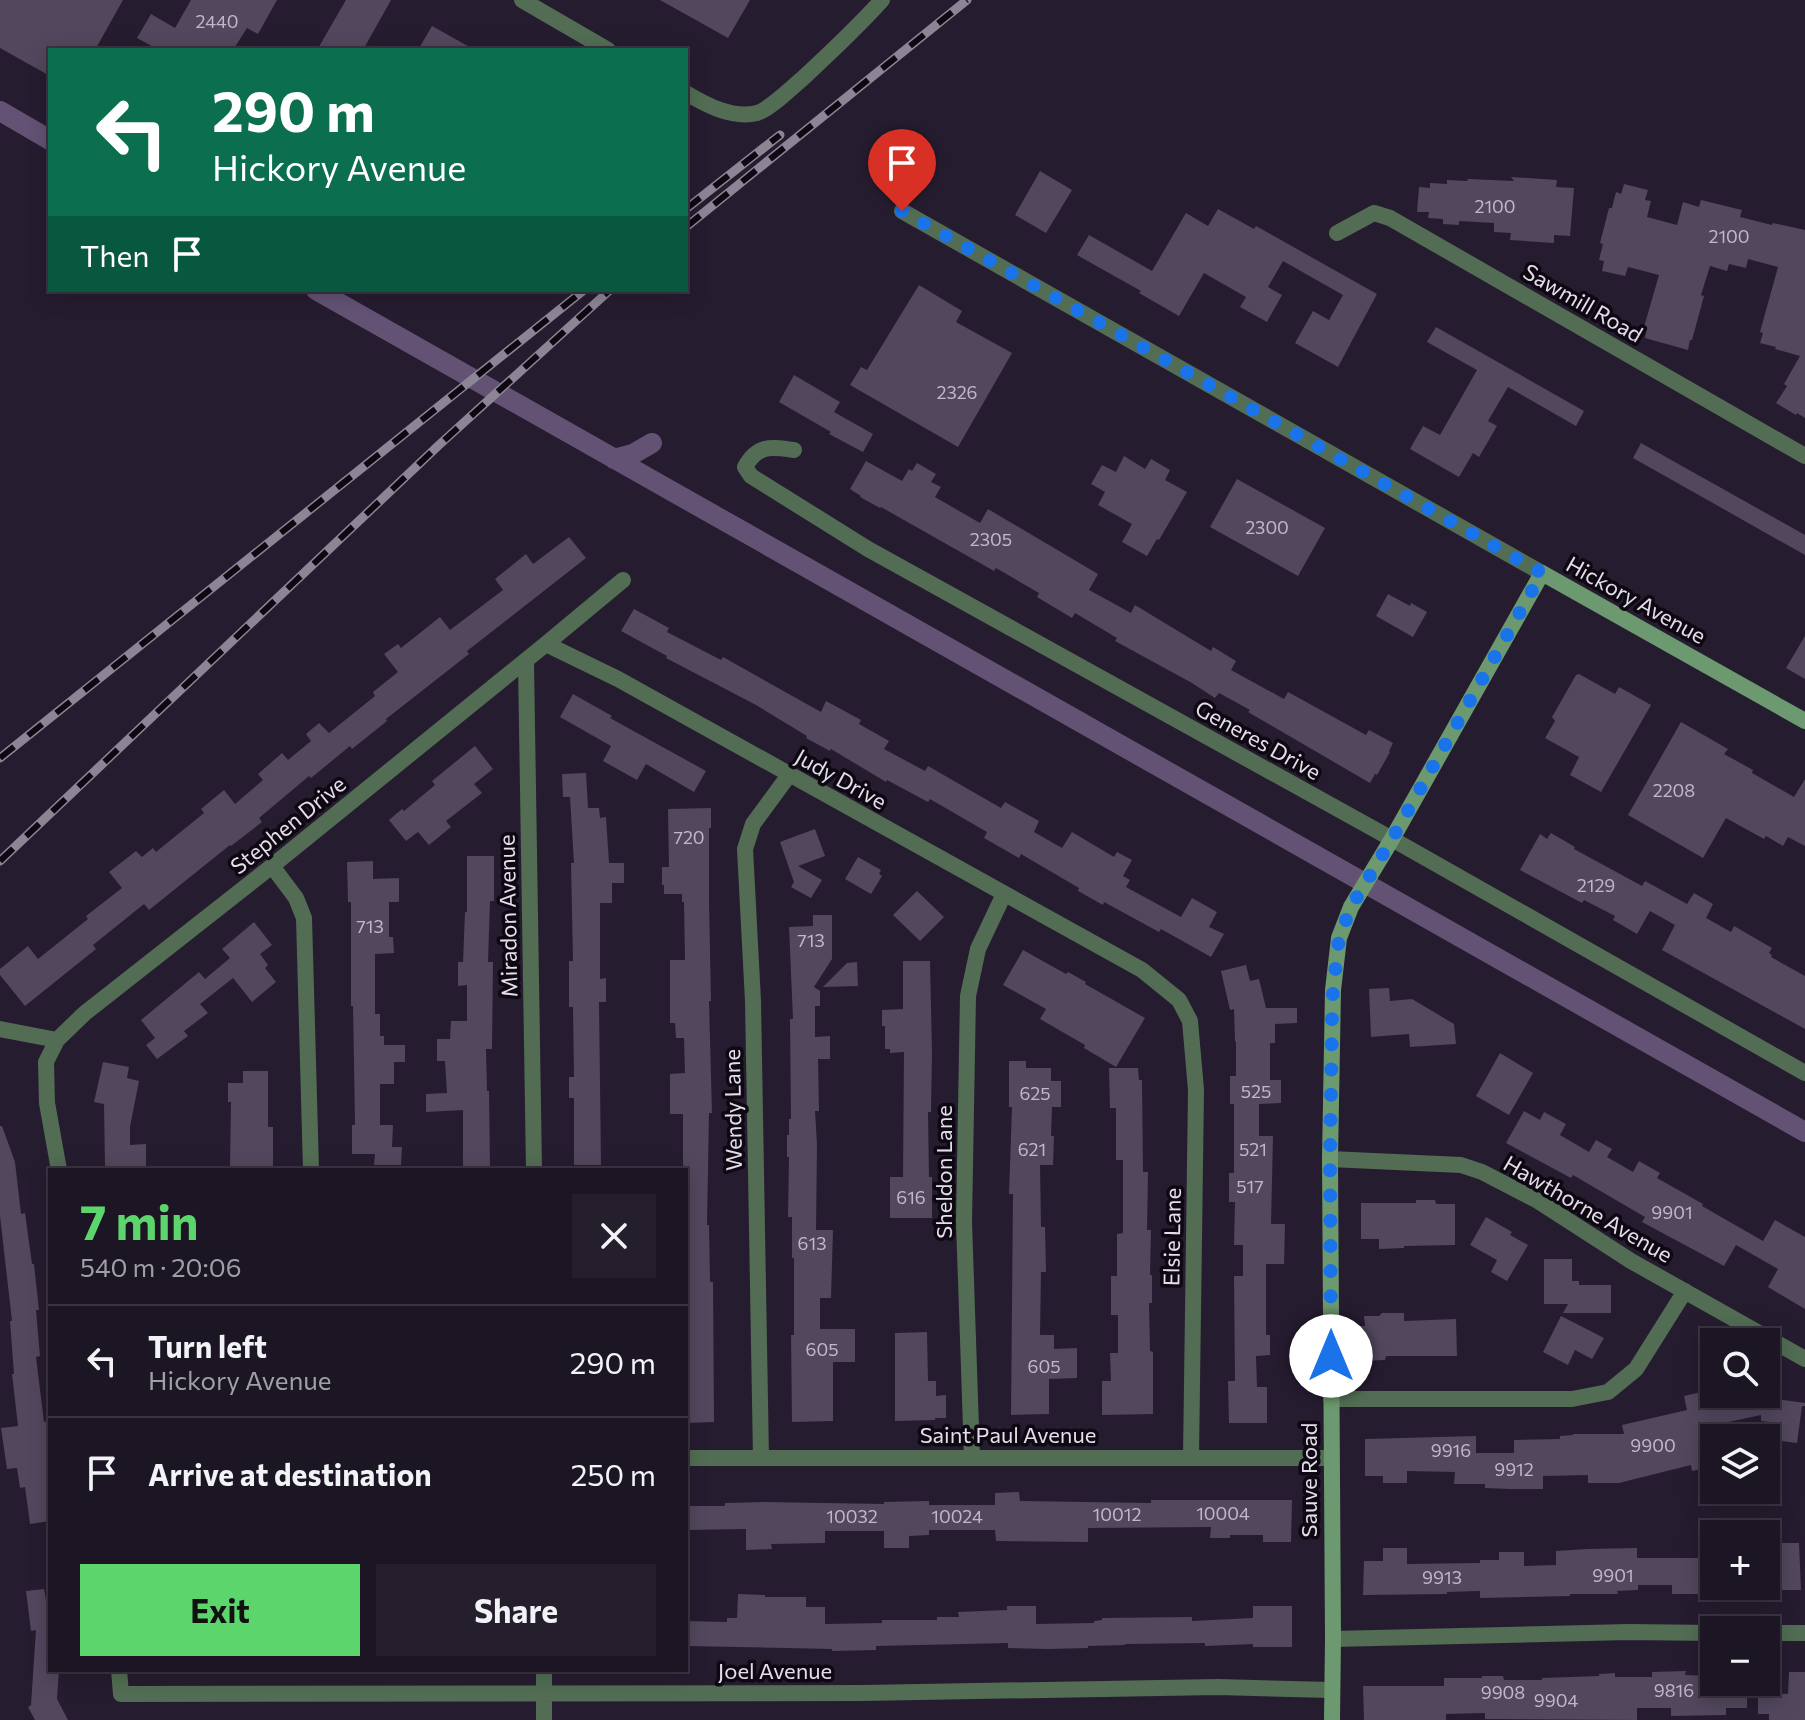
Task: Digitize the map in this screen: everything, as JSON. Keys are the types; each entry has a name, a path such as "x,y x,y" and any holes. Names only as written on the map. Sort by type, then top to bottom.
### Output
{"street":[{"path":"522,0 605,48"},
{"path":"688,94 713,108 758,112 783,96 882,0"},
{"name":"Hickory Avenue","path":"902,211 1805,721"},
{"name":"Sawmill Road","path":"1337,233 1374,213 1390,218 1805,456"},
{"name":"Generes Drive","path":"794,450 770,446 752,455 745,467 751,476 868,549 1392,839 1805,1073"},
{"name":"Sauve Road","path":"1332,1720 1330,1159 1333,990 1339,938 1351,907 1542,573"},
{"path":"546,644 623,580"},
{"name":"Stephen Drive","path":"57,1040 85,1013 546,644"},
{"name":"Judy Drive","path":"546,644 618,679 1142,970 1179,1000 1187,1018"},
{"name":"Miradon Avenue","path":"526,662 534,1168"},
{"name":"Wendy Lane","path":"761,1458 753,1001 745,849 753,824 789,775"},
{"path":"272,866 296,898 304,918 311,1168"},
{"name":"Sheldon Lane","path":"972,1457 964,1222 968,996 978,949 1004,894"},
{"name":"Elsie Lane","path":"1187,1018 1190,1021 1196,1090 1191,1458"},
{"path":"0,1029 57,1040 46,1062 47,1103 59,1168"},
{"name":"Hawthorne Avenue","path":"1330,1159 1461,1165 1482,1172 1538,1201 1631,1261 1805,1359"},
{"path":"1331,1399 1572,1399 1608,1392 1636,1369 1685,1291"},
{"name":"Saint Paul Avenue","path":"688,1458 1330,1458"},
{"path":"1333,1639 1700,1633"},
{"path":"1780,1633 1805,1633"},
{"name":"Joel Avenue","path":"119,1672 121,1694 862,1693 1218,1687 1331,1690"},
{"path":"544,1672 544,1720"}],"building":[{"path":"0,0 123,0 96,48 48,48 48,75 0,48"},
{"path":"191,0 277,0 258,34 247,28 234,48 155,48 137,38 151,14 175,28"},
{"path":"346,0 391,0 364,48 318,48"},
{"path":"660,0 750,0 728,38"},
{"path":"432,26 471,48 419,48"},
{"path":"1040,171 1072,190 1046,233 1015,215"},
{"path":"1511,177 1557,180 1556,187 1574,188 1570,236 1554,235 1554,243 1510,240 1511,233 1494,232 1494,223 1459,221 1459,225 1443,224 1443,219 1428,218 1429,212 1417,212 1419,187 1430,188 1430,183 1447,184 1447,180 1514,181"},
{"path":"1624,184 1648,190 1645,200 1651,201 1647,217 1677,225 1683,202 1699,207 1701,200 1742,210 1740,217 1805,230 1805,418 1776,403 1800,356 1760,343 1763,333 1760,332 1778,267 1748,259 1746,268 1729,264 1727,271 1710,266 1688,350 1645,338 1647,328 1644,327 1659,275 1628,267 1625,276 1602,271 1604,261 1599,260 1609,208 1612,208 1616,192 1621,194"},
{"path":"1218,209 1254,229 1256,226 1377,294 1338,367 1295,343 1313,311 1329,320 1343,295 1283,261 1268,287 1282,295 1267,322 1240,307 1246,297 1204,273 1179,316 1077,255 1089,235 1152,271 1186,213 1208,226"},
{"path":"919,285 962,311 956,322 1012,353 958,447 850,385 861,367 867,370"},
{"path":"1436,327 1584,411 1576,426 1508,387 1488,421 1497,426 1479,457 1473,453 1459,477 1410,449 1423,426 1440,435 1477,370 1427,342"},
{"path":"794,375 840,402 834,412 873,434 863,452 779,402"},
{"path":"1641,443 1805,535 1805,555 1633,458"},
{"path":"1124,456 1145,469 1151,459 1170,470 1165,480 1187,492 1147,556 1122,542 1132,524 1098,505 1105,492 1091,484 1102,465 1116,472"},
{"path":"866,461 902,481 917,463 936,474 931,482 941,487 935,497 980,523 988,509 1098,574 1089,590 1131,613 1135,605 1211,651 1213,647 1236,661 1231,670 1284,699 1288,692 1366,735 1369,730 1393,743 1377,775 1370,783 1248,712 1250,710 1219,693 1215,698 1115,641 1117,638 1075,613 1072,618 1037,597 1039,593 996,568 994,571 860,497 850,489"},
{"path":"1237,479 1325,528 1298,576 1210,527"},
{"path":"569,537 586,558 467,651 469,654 352,749 350,746 311,778 309,776 259,818 262,822 149,910 144,904 93,945 96,949 25,1006 0,975 0,969 28,946 38,959 88,919 86,916 122,888 109,872 136,851 142,857 153,848 156,852 204,813 201,809 224,790 235,804 263,780 258,774 282,753 288,760 311,741 306,734 319,723 329,733 375,696 373,692 398,672 384,654 398,644 401,648 440,617 450,630 503,590 495,579 526,554 533,564"},
{"path":"1388,594 1427,612 1413,637 1376,616"},
{"path":"634,609 669,628 667,632 721,660 723,657 821,712 826,701 861,720 859,724 889,741 884,749 925,771 928,766 1001,808 1005,802 1039,821 1034,832 1062,848 1072,832 1114,857 1117,852 1132,860 1123,876 1130,880 1126,887 1181,917 1192,898 1217,912 1209,927 1224,934 1211,957 1161,929 1159,932 1104,902 1103,905 1021,854 1019,858 984,838 987,832 930,799 928,802 886,782 831,749 806,738 756,705 621,631"},
{"path":"1805,636 1805,679 1786,668"},
{"path":"1579,674 1615,694 1619,687 1651,705 1601,792 1570,775 1579,757 1545,738 1555,721 1552,717"},
{"path":"573,694 706,771 694,792 646,764 637,780 603,761 611,746 560,717"},
{"path":"1681,722 1728,749 1724,754 1794,797 1805,779 1805,846 1788,837 1783,846 1726,818 1703,858 1628,815"},
{"path":"475,746 493,769 474,784 482,793 446,821 451,827 429,845 418,832 406,841 389,820 435,785 432,781"},
{"path":"586,773 588,808 599,808 600,818 606,817 609,863 624,863 624,883 612,883 612,903 600,903 600,979 606,978 606,1002 599,1002 601,1165 574,1165 574,1098 569,1098 569,1077 574,1077 569,961 573,961 571,863 574,863 570,797 563,797 562,774"},
{"path":"711,808 709,1001 712,1113 709,1113 707,1225 710,1282 713,1282 714,1422 688,1423 688,1168 683,1165 683,1114 670,1114 670,1074 685,1073 684,1038 676,1038 675,1023 670,1023 670,960 685,960 684,902 682,894 664,894 662,885 662,867 669,867 668,809"},
{"path":"815,829 825,856 798,866 822,880 811,898 791,887 794,882 780,842"},
{"path":"1551,833 1642,886 1645,881 1687,904 1694,893 1713,904 1706,918 1731,932 1734,926 1772,948 1769,953 1771,957 1805,976 1805,1029 1662,950 1675,925 1650,911 1637,934 1613,920 1615,916 1584,900 1582,903 1520,870 1540,834 1547,839"},
{"path":"467,856 494,856 494,901 490,901 488,962 493,962 492,1049 486,1049 490,1167 463,1168 463,1110 426,1112 426,1094 447,1093 445,1061 437,1061 437,1039 450,1039 451,1021 467,1021 467,985 458,986 458,962 463,962"},
{"path":"858,857 881,870 879,874 882,876 871,894 845,879"},
{"path":"373,861 373,879 399,878 399,902 389,902 389,937 393,937 394,953 375,954 375,1014 380,1014 380,1036 384,1036 384,1045 405,1045 405,1062 394,1062 394,1084 380,1084 380,1125 393,1125 392,1147 402,1147 401,1165 374,1165 375,1154 352,1154 354,1062 351,902 348,902 347,862"},
{"path":"917,891 944,917 920,941 893,915"},
{"path":"813,915 832,915 832,959 814,987 820,991 820,1006 815,1006 815,1037 830,1036 830,1059 818,1059 819,1111 815,1111 816,1230 833,1230 831,1298 820,1298 820,1329 855,1329 855,1362 833,1362 833,1421 792,1422 794,1258 792,1217 788,1217 787,1135 791,1119 790,1019 793,1019 789,927 813,926"},
{"path":"254,922 272,945 260,954 268,965 265,968 276,982 252,1002 233,978 200,1004 208,1013 184,1031 188,1036 157,1059 146,1045 155,1038 141,1020 199,972 205,979 230,958 222,949"},
{"path":"1023,950 1086,982 1145,1018 1116,1067 1040,1019 1046,1009 1003,985"},
{"path":"903,961 930,961 932,1052 931,1112 928,1112 932,1218 890,1218 890,1177 903,1177 904,1052 890,1053 890,1049 885,1049 882,1010 903,1009"},
{"path":"857,962 858,986 823,987 847,963"},
{"path":"1246,965 1250,981 1259,979 1266,1008 1297,1008 1297,1023 1275,1024 1275,1043 1270,1043 1270,1080 1281,1080 1281,1103 1259,1104 1259,1136 1273,1136 1271,1224 1285,1224 1284,1264 1266,1264 1266,1335 1270,1335 1270,1355 1256,1356 1257,1387 1267,1387 1267,1423 1229,1423 1228,1381 1235,1381 1234,1276 1243,1276 1243,1245 1234,1245 1235,1202 1229,1202 1229,1173 1234,1173 1234,1104 1230,1104 1230,1076 1236,1076 1236,1042 1234,1009 1230,1010 1221,971"},
{"path":"1389,988 1390,1001 1412,999 1454,1024 1456,1044 1410,1047 1409,1034 1371,1037 1369,989"},
{"path":"1500,1053 1533,1073 1509,1115 1476,1096"},
{"path":"1009,1061 1026,1061 1026,1068 1051,1068 1051,1081 1061,1081 1061,1107 1052,1107 1053,1165 1040,1165 1041,1227 1045,1227 1046,1272 1041,1272 1040,1335 1054,1335 1054,1349 1077,1348 1077,1378 1049,1379 1049,1414 1011,1415 1013,1194 1009,1194 1012,1107 1009,1107"},
{"path":"103,1062 129,1067 127,1078 139,1081 130,1127 130,1145 146,1144 146,1166 105,1167 104,1104 94,1102"},
{"path":"1109,1068 1138,1068 1139,1080 1142,1080 1143,1172 1148,1172 1147,1230 1151,1230 1152,1303 1149,1303 1153,1414 1102,1415 1102,1381 1111,1381 1110,1353 1118,1353 1118,1315 1111,1315 1111,1276 1117,1276 1117,1234 1123,1233 1123,1160 1116,1160 1116,1108 1110,1108"},
{"path":"243,1071 268,1071 268,1127 273,1127 273,1167 230,1167 231,1102 228,1102 228,1083 243,1083"},
{"path":"1524,1111 1540,1120 1544,1112 1566,1124 1560,1135 1589,1152 1596,1140 1612,1149 1607,1157 1633,1172 1639,1161 1660,1173 1657,1178 1763,1241 1775,1220 1805,1237 1805,1309 1768,1287 1778,1269 1736,1245 1724,1266 1642,1222 1645,1217 1573,1175 1571,1178 1506,1143"},
{"path":"2,1126 15,1162 21,1214 25,1213 34,1264 40,1356 36,1357 44,1422 48,1421 48,1521 30,1524 25,1487 20,1488 17,1468 7,1469 1,1428 18,1426 12,1374 12,1321 0,1216"},
{"path":"1416,1200 1455,1204 1455,1245 1379,1249 1379,1239 1361,1239 1361,1203 1416,1203"},
{"path":"1486,1217 1528,1245 1507,1281 1491,1272 1497,1260 1470,1245"},
{"path":"1544,1259 1572,1259 1572,1281 1579,1281 1579,1285 1611,1285 1611,1313 1563,1313 1568,1304 1544,1304"},
{"path":"1382,1313 1404,1313 1404,1321 1456,1319 1457,1356 1386,1356 1385,1360 1362,1361 1361,1326 1365,1326 1364,1316 1379,1316"},
{"path":"1561,1316 1604,1338 1592,1359 1575,1350 1568,1365 1543,1352"},
{"path":"927,1332 928,1381 936,1381 936,1396 946,1395 946,1418 895,1421 895,1333"},
{"path":"1700,1392 1700,1408 1780,1408 1780,1400 1805,1403 1797,1443 1780,1441 1780,1424 1761,1421 1761,1415 1719,1424 1700,1424 1700,1469 1692,1471 1691,1465 1619,1483 1588,1483 1588,1475 1543,1476 1543,1489 1510,1489 1485,1488 1485,1484 1454,1484 1455,1472 1407,1471 1407,1483 1383,1483 1383,1476 1365,1476 1365,1439 1476,1436 1476,1453 1514,1453 1514,1440 1560,1439 1560,1436 1573,1434 1624,1434 1622,1425 1687,1410 1684,1396"},
{"path":"1019,1492 1020,1501 1151,1503 1151,1500 1292,1500 1291,1542 1263,1542 1263,1535 1210,1538 1211,1527 1088,1528 1088,1542 996,1541 995,1530 929,1530 929,1535 909,1536 909,1548 884,1548 884,1531 825,1531 825,1543 771,1544 772,1549 746,1550 746,1529 688,1530 688,1506 764,1502 884,1504 929,1501 929,1505 995,1505 995,1493"},
{"path":"1780,1543 1799,1543 1801,1590 1780,1590"},
{"path":"1383,1548 1407,1548 1407,1564 1480,1563 1480,1560 1499,1560 1499,1552 1524,1552 1524,1566 1556,1565 1556,1551 1637,1548 1637,1558 1700,1558 1700,1594 1672,1594 1672,1585 1638,1585 1638,1590 1617,1591 1618,1594 1570,1596 1480,1598 1480,1591 1363,1595 1364,1561 1383,1561"},
{"path":"44,1589 48,1600 48,1672 59,1672 57,1699 68,1720 35,1720 28,1707 31,1705 36,1630 31,1631 26,1591"},
{"path":"738,1594 806,1597 806,1607 825,1607 825,1624 937,1620 937,1617 959,1617 958,1612 1007,1610 1007,1606 1036,1606 1036,1624 1094,1623 1102,1618 1192,1617 1192,1621 1253,1618 1253,1606 1292,1606 1292,1647 1253,1647 1253,1644 1205,1646 1205,1643 1048,1649 1008,1648 1008,1643 876,1646 876,1650 832,1651 688,1646 688,1621 727,1622 727,1618 737,1618"},
{"path":"1686,1671 1685,1675 1700,1676 1700,1696 1747,1696 1747,1708 1726,1708 1726,1715 1671,1716 1671,1708 1637,1708 1637,1720 1485,1719 1485,1713 1446,1714 1446,1720 1364,1720 1363,1686 1444,1686 1444,1678 1482,1676 1503,1676 1504,1680 1615,1673 1615,1677 1652,1677 1652,1672"},
{"path":"1789,1672 1805,1672 1805,1720 1769,1720 1769,1714 1758,1714 1758,1696 1788,1694"}],"waterway":[{"path":"0,111 48,139"},
{"path":"320,292 1805,1132"},
{"path":"614,459 633,454 652,443"}],"railway":[{"path":"688,225 967,0"},
{"path":"688,207 780,135"},
{"path":"0,758 582,292"},
{"path":"0,861 439,445 608,292"}],"route":[{"path":"902,211 1542,573 1351,907 1339,938 1332,1018 1331,1356"}]}
